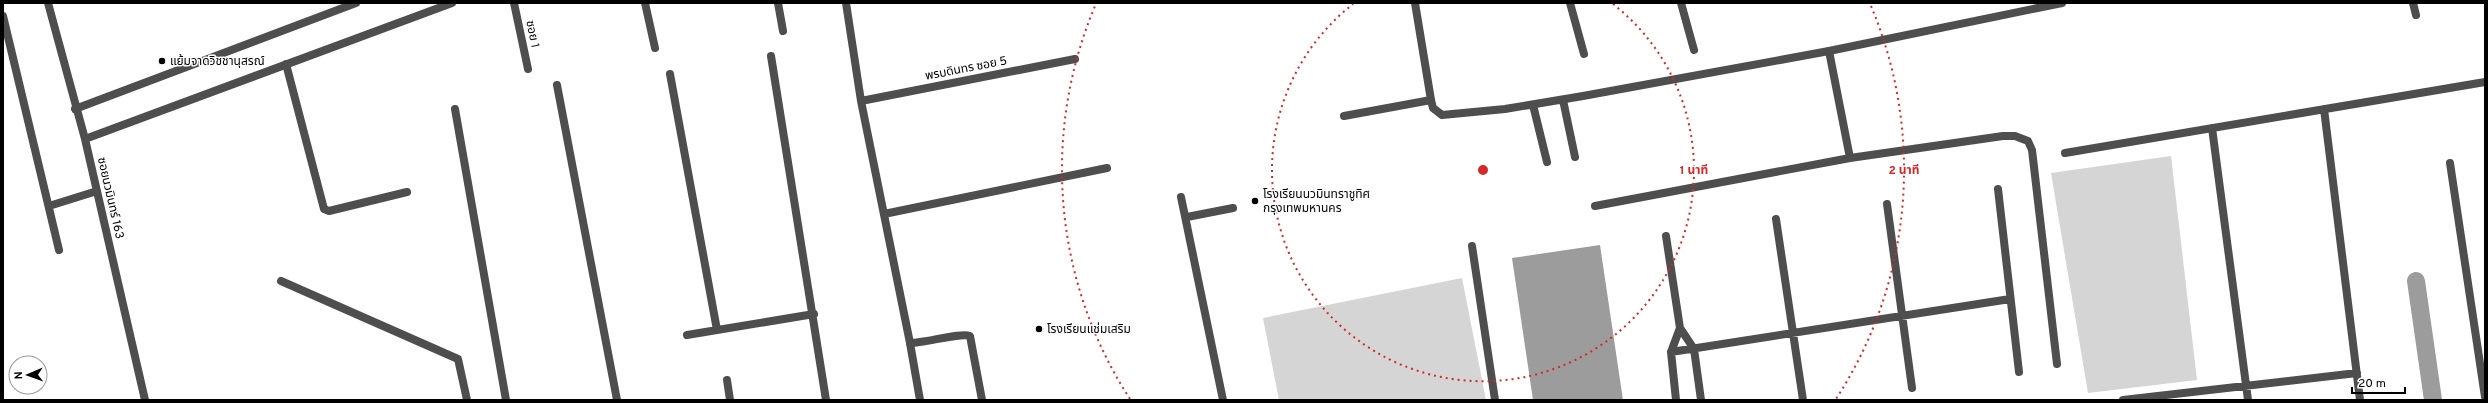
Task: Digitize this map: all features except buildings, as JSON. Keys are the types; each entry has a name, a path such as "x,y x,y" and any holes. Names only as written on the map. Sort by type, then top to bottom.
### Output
{"street":[{"name":"ซอยนวมินทร์ 163","path":"48,3 75,109 85,139 145,400"},
{"path":"75,109 356,3"},
{"path":"85,139 452,3"},
{"name":"ซอย 1","path":"514,3 528,69"},
{"path":"645,3 654,48"},
{"path":"778,3 783,31"},
{"path":"846,3 861,101 910,343 920,400"},
{"path":"1415,3 1431,100 1436,113 1450,116 1563,100 1830,51 2062,3"},
{"path":"1570,3 1584,54"},
{"path":"1681,3 1694,50"},
{"path":"2413,3 2416,15"},
{"path":"3,16 59,250"},
{"path":"1830,51 1850,158"},
{"path":"771,56 814,314 826,400"},
{"name":"พรบดินทร ซอย 5","path":"861,101 1075,59"},
{"path":"286,64 324,209 329,211 407,192"},
{"path":"670,74 717,330"},
{"path":"2065,153 2485,82"},
{"path":"557,85 617,400"},
{"path":"1344,116 1431,100"},
{"path":"1563,100 1575,157"},
{"path":"1533,105 1547,162"},
{"path":"454,109 506,400"},
{"path":"2324,109 2360,400"},
{"path":"2212,128 2248,400"},
{"path":"1595,206 1850,158 2003,136 2015,136 2028,141 2032,150 2057,364"},
{"path":"2450,162 2485,397"},
{"path":"884,214 1107,168"},
{"path":"1998,189 2019,372"},
{"path":"49,206 97,191"},
{"path":"1182,197 1222,400"},
{"path":"1887,204 1904,316 1912,388"},
{"path":"1186,217 1233,208"},
{"path":"1776,219 1803,400"},
{"path":"1666,236 1680,328 1694,349 1701,400"},
{"path":"1472,246 1495,400"},
{"path":"281,281 458,359 467,400"},
{"path":"1671,352 2010,299"},
{"path":"687,334 814,314"},
{"path":"1676,400 1671,352 1680,328"},
{"path":"910,343 925,343 962,334 970,336 982,400"},
{"path":"2123,400 2152,398 2246,384 2357,373"},
{"path":"727,380 730,400"}],"shaded area":[{"path":"2171,156 2197,380 2088,393 2051,173"},
{"path":"1600,245 1623,400 1533,400 1512,258"},
{"path":"1462,278 1486,400 1279,400 1263,318"}],"waterway":[{"path":"2416,281 2433,400"}],"place":[{"name":"แย้มจาดวิชชานุสรณ์","path":"162,61"},
{"name":"โรงเรียนนวมินทราชูทิศ กรุงเทพมหานคร","path":"1255,201"},
{"name":"โรงเรียนแช่มเสริม","path":"1039,329"}]}
